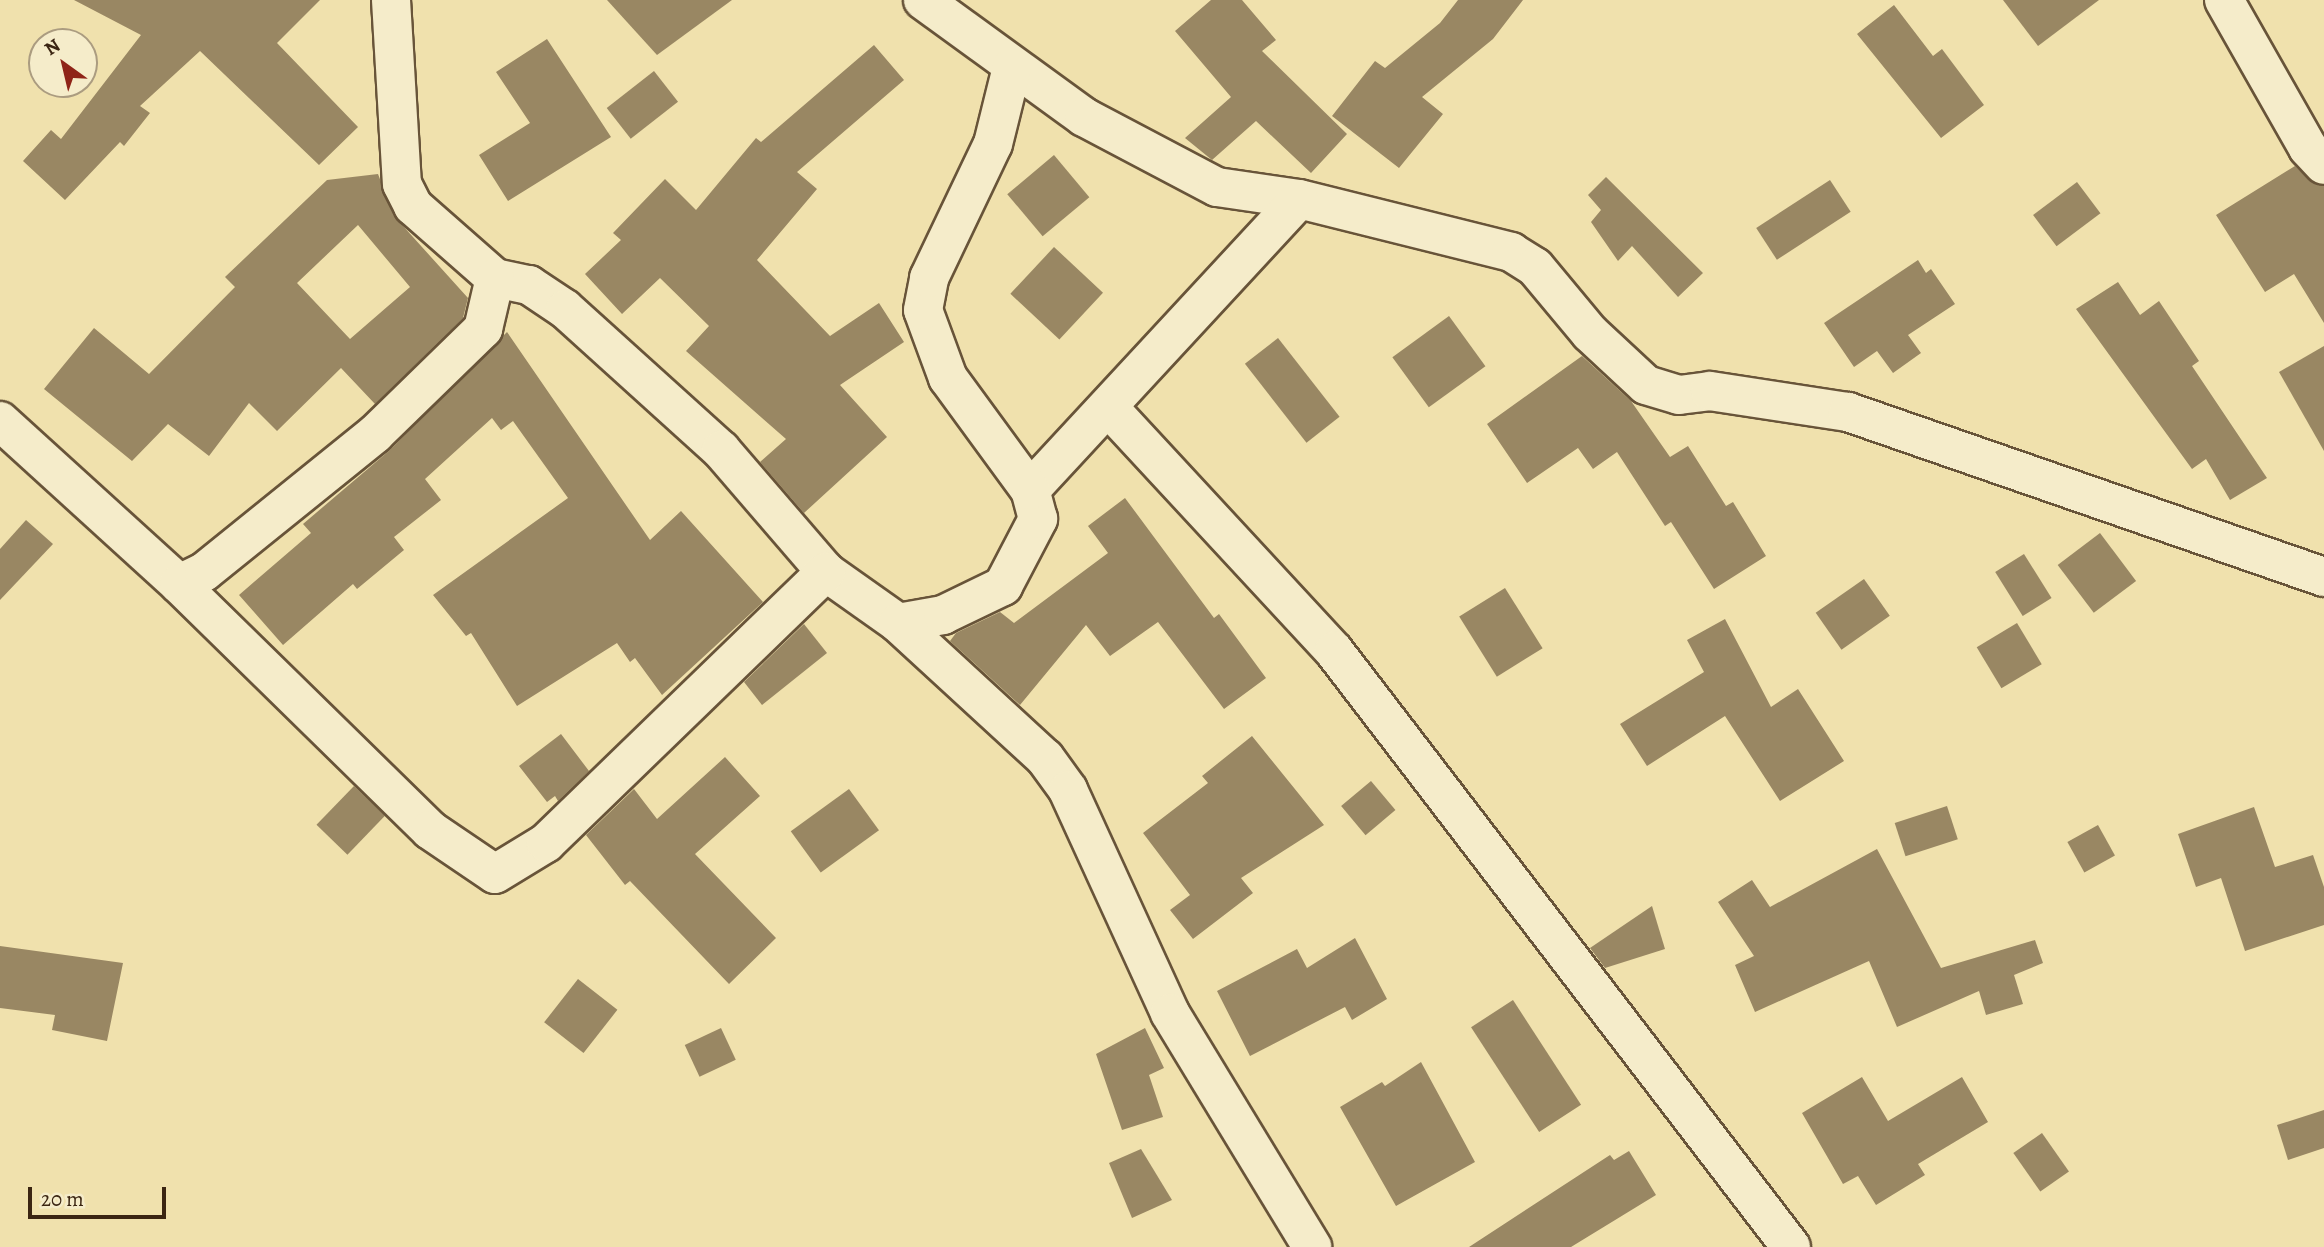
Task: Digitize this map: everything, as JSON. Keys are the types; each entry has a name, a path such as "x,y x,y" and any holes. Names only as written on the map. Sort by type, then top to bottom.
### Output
{"street":[{"path":"391,0 402,184 413,206 495,278 529,285 565,309 721,450 826,572 898,623 1045,758 1068,790 1171,1013 1312,1247"},
{"path":"923,0 1084,117 1217,187 1299,200 1511,253 1535,267 1590,333 1646,385 1679,395 1710,391 1848,412 2324,577"},
{"path":"2224,0 2308,148 2324,165"},
{"path":"898,623 943,615 1003,586 1038,519 1030,490 948,378 923,310 929,278 993,144 1012,67"},
{"path":"1030,490 1109,408 1299,200"},
{"path":"179,584 204,572 384,425 483,329 495,278"},
{"path":"1109,408 1334,651 1791,1247"},
{"path":"0,421 179,584 430,830 495,874 546,843 826,572"}],"building":[{"path":"74,0 320,0 277,43 358,127 319,165 200,51 140,106 150,113 124,146 120,142 65,200 23,161 51,130 61,139 93,98 98,98 98,91 141,35"},
{"path":"607,0 732,0 657,55"},
{"path":"1211,0 1242,0 1276,40 1262,51 1347,134 1311,173 1256,121 1212,160 1185,138 1231,97 1175,31"},
{"path":"1458,0 1523,0 1493,39 1422,97 1443,114 1399,168 1332,116 1375,61 1385,68 1440,23"},
{"path":"2003,0 2099,0 2038,46"},
{"path":"1894,5 1933,56 1942,49 1984,105 1941,138 1857,34"},
{"path":"547,39 611,137 508,201 479,155 530,123 496,72"},
{"path":"874,45 904,80 797,172 817,189 757,260 830,336 879,303 904,342 840,385 887,437 804,513 760,462 786,439 686,351 709,326 660,278 622,314 585,274 621,240 613,233 665,179 696,210 756,138 761,142"},
{"path":"654,71 678,102 631,139 607,108"},
{"path":"1054,155 1089,197 1043,236 1007,194"},
{"path":"2295,166 2309,180 2324,186 2324,323 2294,274 2265,292 2216,215"},
{"path":"378,174 394,216 468,298 463,318 375,404 341,368 277,431 249,403 209,456 168,424 132,461 44,389 94,328 149,374 235,287 225,277 327,180","holes":["358,225 410,287 350,339 297,283"]},
{"path":"1606,177 1703,273 1678,297 1632,246 1618,261 1591,222 1601,210 1588,195"},
{"path":"1830,180 1851,212 1777,260 1756,228"},
{"path":"2077,182 2100,213 2057,246 2033,215"},
{"path":"1054,247 1103,293 1059,340 1010,294"},
{"path":"1918,260 1926,273 1931,269 1955,304 1908,335 1921,353 1893,373 1877,351 1854,367 1824,323"},
{"path":"2118,282 2140,315 2159,301 2199,361 2192,366 2267,478 2230,500 2206,459 2192,469 2076,309"},
{"path":"1449,316 1485,366 1429,407 1392,357"},
{"path":"507,332 650,540 681,511 763,602 662,695 635,658 630,662 617,643 517,706 471,633 466,636 433,595 568,498 513,421 501,430 492,418 425,479 441,500 394,537 404,550 357,589 353,584 283,645 239,595 311,533 303,524 390,450"},
{"path":"1278,338 1340,417 1306,443 1245,364"},
{"path":"2324,346 2324,451 2279,372"},
{"path":"1582,356 1631,401 1670,457 1688,446 1726,506 1733,502 1766,556 1714,589 1671,522 1665,526 1617,452 1593,469 1578,448 1527,483 1487,424"},
{"path":"1125,498 1214,618 1219,614 1266,678 1224,709 1158,622 1110,656 1086,625 1020,705 950,641 956,633 1000,612 1014,623 1108,553 1088,526"},
{"path":"26,520 53,544 0,600 0,549"},
{"path":"2100,533 2136,581 2094,613 2058,565"},
{"path":"2024,554 2052,598 2023,616 1995,572"},
{"path":"1864,579 1890,616 1841,650 1816,613"},
{"path":"1505,588 1543,648 1497,677 1459,617"},
{"path":"1725,619 1771,707 1798,689 1844,761 1780,801 1725,716 1647,766 1620,724 1704,672 1687,640"},
{"path":"2017,623 2042,664 2001,688 1977,647"},
{"path":"804,624 827,653 762,705 744,682"},
{"path":"561,734 589,771 558,801 555,796 547,802 519,766"},
{"path":"1252,736 1324,825 1241,878 1253,893 1193,939 1170,910 1190,895 1143,833 1208,783 1202,776"},
{"path":"725,757 760,796 695,854 776,938 729,984 630,881 625,885 586,835 634,789 657,819"},
{"path":"1371,781 1395,810 1366,835 1341,806"},
{"path":"354,786 385,816 347,855 316,825"},
{"path":"849,789 879,830 821,873 791,831"},
{"path":"1947,806 1958,839 1906,856 1895,823"},
{"path":"2254,807 2275,867 2313,855 2324,887 2324,925 2245,951 2221,878 2196,887 2178,834"},
{"path":"2098,825 2115,856 2084,873 2067,842"},
{"path":"1877,849 1941,968 2035,940 2043,963 2014,975 2023,1004 1986,1015 1979,991 1897,1027 1869,961 1755,1012 1735,965 1754,956 1718,902 1752,880 1770,907"},
{"path":"1652,906 1665,949 1605,968 1590,948"},
{"path":"1355,938 1387,999 1352,1020 1345,1007 1250,1056 1217,991 1297,949 1307,968"},
{"path":"0,946 123,963 107,1041 52,1030 55,1015 0,1008"},
{"path":"578,979 617,1010 584,1053 544,1022"},
{"path":"1513,1000 1581,1105 1539,1132 1471,1027"},
{"path":"721,1028 736,1060 700,1077 685,1045"},
{"path":"1145,1028 1164,1068 1149,1075 1163,1117 1122,1130 1096,1054"},
{"path":"1421,1062 1475,1162 1396,1206 1340,1107 1382,1082 1385,1086"},
{"path":"1862,1077 1888,1121 1962,1077 1988,1122 1918,1164 1925,1175 1876,1205 1858,1176 1843,1184 1802,1113"},
{"path":"2324,1110 2324,1148 2288,1160 2277,1125"},
{"path":"2042,1133 2069,1172 2040,1192 2013,1153"},
{"path":"1141,1149 1172,1200 1132,1218 1109,1163"},
{"path":"1629,1151 1656,1195 1571,1247 1469,1247 1610,1155 1614,1160"}]}
